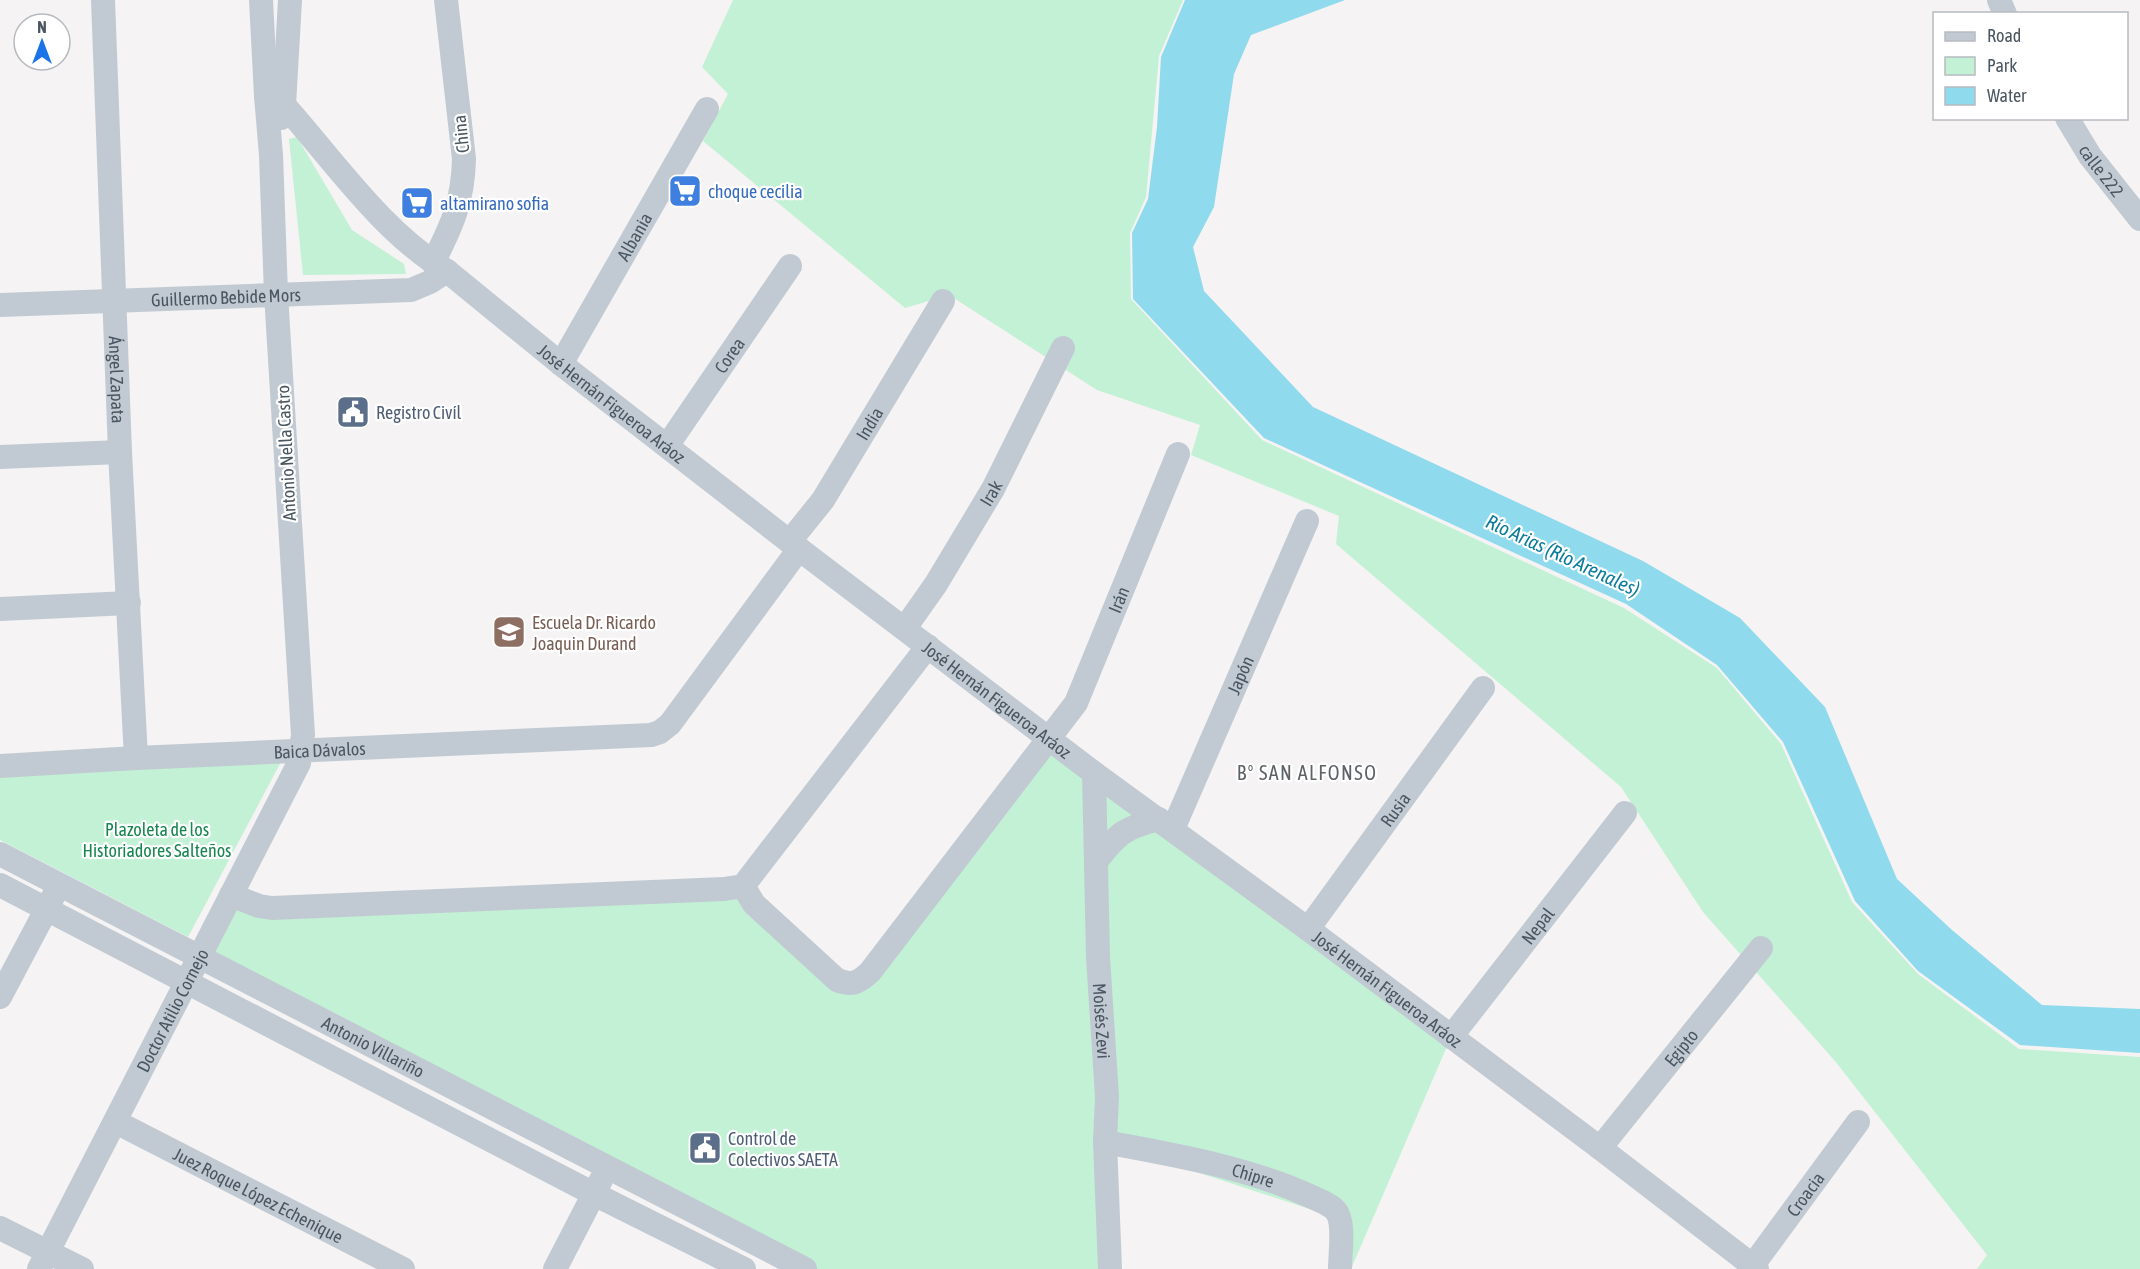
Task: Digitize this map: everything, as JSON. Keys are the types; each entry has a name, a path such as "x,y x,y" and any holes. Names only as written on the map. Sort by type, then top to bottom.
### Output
{"street":[{"name":"Ángel Zapata","path":"104,0 120,452 136,758"},
{"name":"Antonio Nella Castro","path":"261,0 275,100"},
{"name":"Antonio Nella Castro","path":"290,0 275,100 271,155 276,294 303,723 302,752"},
{"name":"China","path":"440,267 462,194 464,159 446,0"},
{"name":"José Hernán Figueroa Aráoz","path":"275,100 401,237 561,364 1094,773 1308,929 1755,1267"},
{"name":"Albania","path":"561,364 707,109"},
{"name":"calle 222","path":"2068,120 2090,156 2140,219"},
{"name":"Corea","path":"668,446 790,266"},
{"name":"Guillermo Bebide Mors","path":"0,305 411,290 430,282 440,267"},
{"name":"India","path":"637,736 660,732 670,724 795,545 943,301"},
{"name":"Irak","path":"905,628 936,584 993,489 1063,348"},
{"path":"0,458 120,452"},
{"name":"Irán","path":"743,886 754,904 837,980 848,984 860,981 870,972 1076,703 1178,454"},
{"name":"Japón","path":"1166,824 1307,521"},
{"path":"0,609 129,603"},
{"path":"231,895 259,906 272,908 724,889 743,886 928,646"},
{"name":"Rusia","path":"1308,929 1483,688"},
{"name":"Baica Dávalos","path":"0,766 637,736"},
{"name":"Doctor Atilio Cornejo","path":"44,1260 299,763 302,752"},
{"name":"Moisés Zevi","path":"1094,773 1098,957 1107,1097 1105,1142 1110,1269"},
{"name":"Nepal","path":"1451,1037 1625,813"},
{"path":"1097,860 1122,832 1134,825 1166,824"},
{"name":"Antonio Villariño","path":"0,854 805,1269"},
{"name":"Antonio Villariño","path":"0,885 736,1267"},
{"path":"0,997 60,886"},
{"name":"Egipto","path":"1600,1148 1761,948"},
{"name":"Juez Roque López Echenique","path":"116,1122 403,1269"},
{"name":"Croacia","path":"1755,1267 1858,1122"},
{"name":"Chipre","path":"1105,1142 1240,1171 1297,1190 1326,1204 1335,1210 1341,1219 1340,1269"},
{"path":"555,1269 608,1167"},
{"path":"0,1228 44,1260 82,1269"},
{"path":"736,1267 747,1240"}],"green space":[{"path":"733,0 1183,0 1159,56 1146,197 1130,233 1131,299 1262,440 1624,608 1717,668 1781,744 1852,902 1918,974 2019,1049 2140,1057 2140,1269 1977,1269 1987,1255 1835,1061 1703,912 1621,787 1336,544 1339,516 1191,455 1200,425 1097,390 949,295 905,308 703,141 728,94 702,67"},
{"path":"297,137 352,230 404,264 406,274 303,275 289,139"},
{"name":"Plazoleta de los Historiadores Salteños","path":"1048,738 1451,1037 1351,1269 1340,1219 1105,1142 1110,1269 806,1269 200,957 231,895 273,908 743,886 848,984"},
{"name":"Plazoleta de los Historiadores Salteños","path":"282,760 188,937 0,840 0,774"}],"water":[{"name":"Río Arias (Río Arenales)","path":"1185,0 1345,0 1251,35 1234,74 1214,207 1193,247 1204,291 1313,407 1643,561 1740,618 1825,707 1897,879 1952,930 2042,1005 2140,1009 2140,1053 2020,1045 1918,971 1855,901 1783,742 1717,665 1626,604 1264,438 1133,299 1132,233 1148,199 1157,127 1161,57"}],"place":[{"name":"choque cecilia","path":"685,191"},
{"name":"altamirano sofia","path":"417,203"},
{"name":"Registro Civíl","path":"353,412"},
{"name":"Escuela Dr. Ricardo Joaquin Durand","path":"509,632"},
{"name":"Control de Colectivos SAETA","path":"705,1148"}],"district":[{"name":"B° SAN ALFONSO","path":"1307,772"}]}
